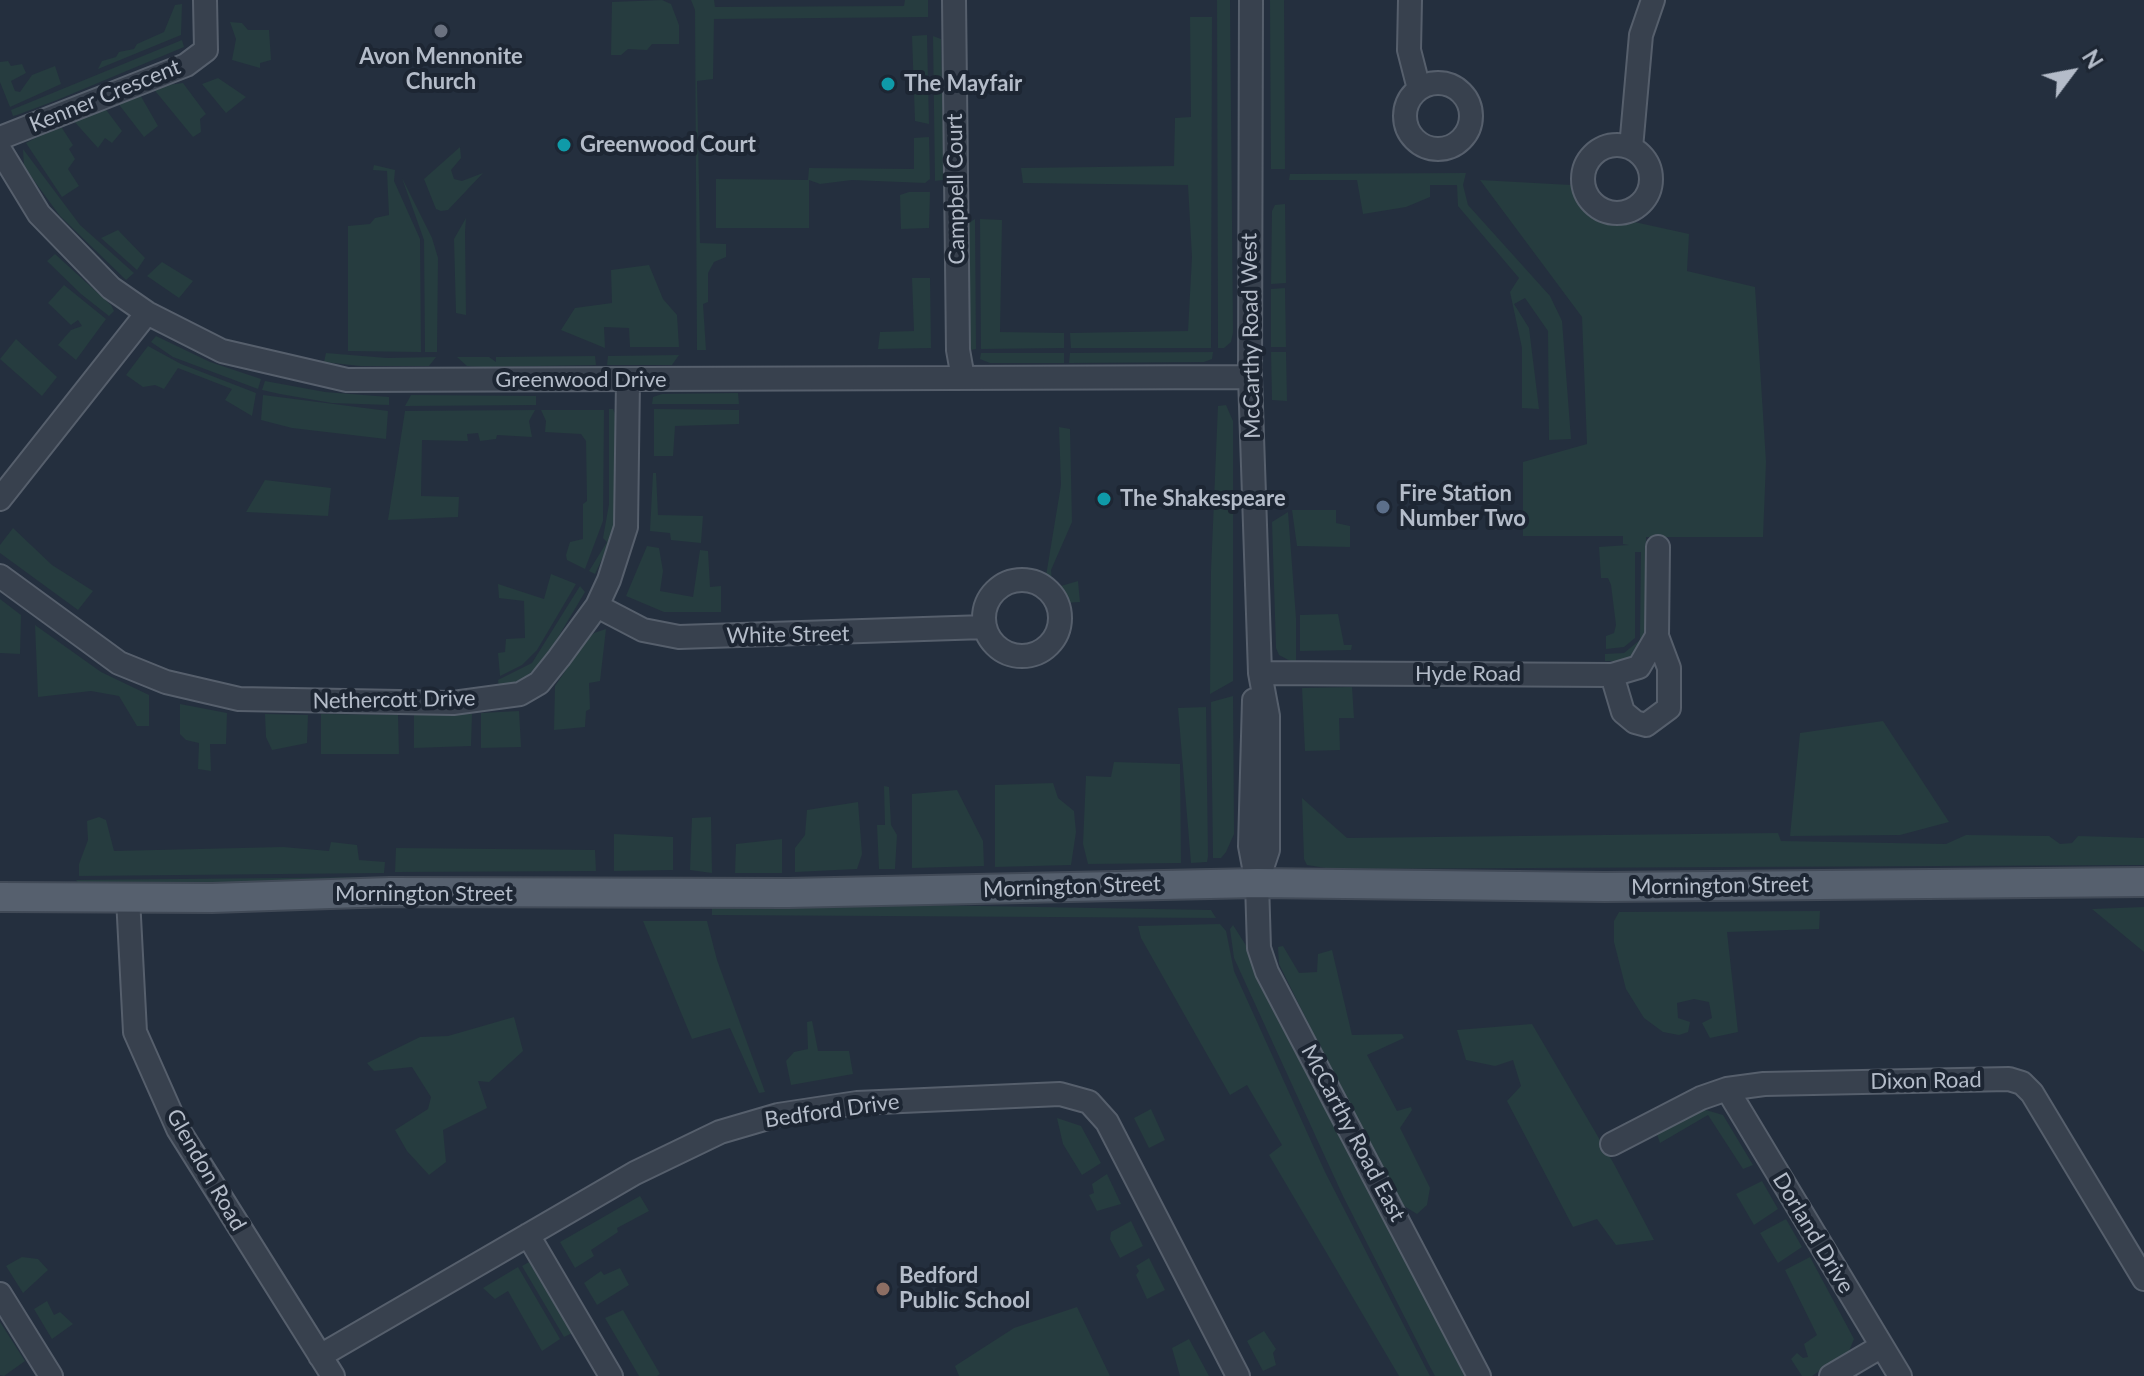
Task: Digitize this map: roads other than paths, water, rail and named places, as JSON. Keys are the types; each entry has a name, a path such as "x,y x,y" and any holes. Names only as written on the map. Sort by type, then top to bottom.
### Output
{"main road":[{"name":"Mornington Street","path":"0,897 989,890 1257,883 1605,887 2144,882"}],"street":[{"name":"Kenner Crescent","path":"0,138 186,65 206,50 205,0"},
{"name":"Campbell Court","path":"954,0 958,335 963,378"},
{"name":"McCarthy Road West","path":"1251,0 1250,377 1260,673 1252,707 1250,846 1257,883"},
{"path":"1410,0 1409,50 1419,89"},
{"path":"1631,148 1641,35 1653,0"},
{"name":"Greenwood Drive","path":"0,150 39,214 111,288 147,313 222,351 347,380 1250,377"},
{"path":"0,499 147,313"},
{"name":"Nethercott Drive","path":"0,576 119,663 166,682 239,699 453,703 520,694 539,683 597,606 626,527 628,380"},
{"path":"1612,675 1626,716 1646,725 1661,717 1669,708 1669,668 1657,636 1658,547"},
{"name":"White Street","path":"597,606 643,630 679,637 985,627"},
{"name":"Hyde Road","path":"1260,673 1612,675 1639,667 1657,636"},
{"name":"McCarthy Road East","path":"1257,883 1259,948 1267,972 1479,1376"},
{"name":"Glendon Road","path":"128,898 135,1032 178,1129 333,1376"},
{"name":"Dixon Road","path":"1612,1144 1701,1098 1727,1089 1764,1084 2009,1079 2022,1083 2032,1093 2144,1279"},
{"name":"Dorland Drive","path":"1727,1089 1900,1376"},
{"name":"Bedford Drive","path":"320,1356 528,1235 683,1149 720,1132 778,1115 857,1103 1060,1094 1089,1102 1107,1122 1238,1376"},
{"path":"528,1235 611,1376"},
{"path":"0,1294 51,1376"},
{"path":"1831,1376 1882,1346"}],"place":[{"name":"Avon Mennonite Church","path":"441,31"},
{"name":"The Mayfair","path":"888,84"},
{"name":"Greenwood Court","path":"564,145"},
{"name":"The Shakespeare","path":"1104,499"},
{"name":"Fire Station Number Two","path":"1383,507"},
{"name":"Bedford Public School","path":"883,1289"}]}
